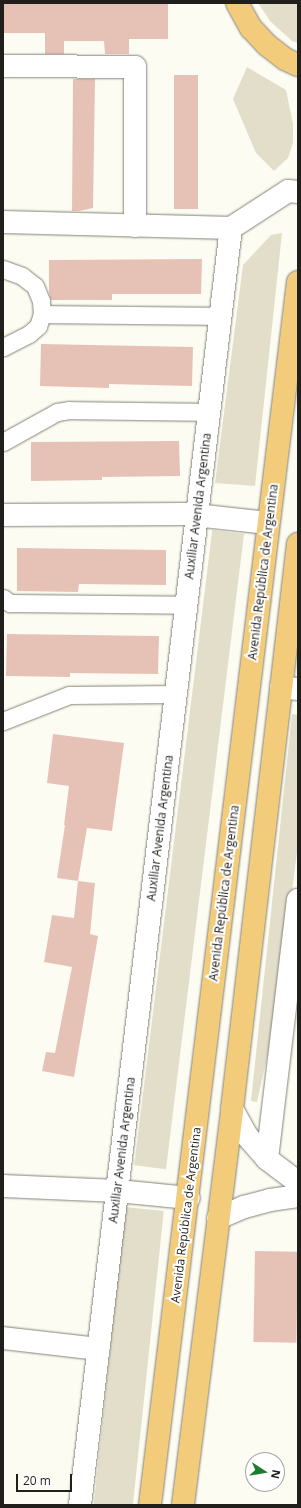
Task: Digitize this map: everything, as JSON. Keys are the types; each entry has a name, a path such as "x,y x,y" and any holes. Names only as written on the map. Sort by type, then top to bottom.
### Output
{"main road":[{"path":"237,3 251,28 267,45 292,62 298,80"},
{"name":"Avenida República de Argentina","path":"150,1505 298,282"},
{"path":"183,1505 232,1109 289,688 298,544"}],"street":[{"path":"3,66 135,67 135,226"},
{"path":"3,222 231,228 288,191 298,192"},
{"name":"Auxiliar Avenida Argentina","path":"80,1505 118,1191 208,412 231,228"},
{"path":"3,269 22,276 35,286 41,301 42,314 38,326 29,334 3,347"},
{"path":"42,314 221,316"},
{"path":"3,442 57,412 68,410 208,412"},
{"path":"3,515 197,515 268,523"},
{"path":"5,605 186,605"},
{"path":"3,721 69,695 176,694"},
{"path":"267,1159 298,900"},
{"path":"232,1109 247,1136 267,1159 298,1182"},
{"path":"3,1186 118,1191 188,1198"},
{"path":"218,1218 244,1207 270,1200 298,1196"},
{"path":"3,1338 98,1349"}],"shaded area":[{"path":"258,3 298,3 298,43 292,41 270,21"},
{"path":"247,67 286,90 293,124 293,143 288,158 274,171 256,153 233,99"},
{"path":"282,233 255,486 215,483 243,265 271,235"},
{"path":"212,530 244,534 166,1169 134,1165"},
{"path":"292,714 298,715 298,844 277,1013 257,1102 251,1101"},
{"path":"125,1207 164,1211 133,1505 94,1505"}],"building":[{"path":"3,3 168,3 168,39 129,39 129,54 105,54 104,41 64,41 64,54 45,54 45,33 3,33"},
{"path":"174,75 198,75 198,209 174,209"},
{"path":"73,79 95,79 93,208 79,211 72,211"},
{"path":"202,259 201,294 112,294 112,300 51,300 49,293 49,260"},
{"path":"41,344 193,347 192,386 109,384 109,388 40,386"},
{"path":"179,441 180,476 102,477 102,480 31,481 31,442"},
{"path":"17,548 166,550 166,585 79,584 78,592 17,591"},
{"path":"7,634 159,636 158,674 70,673 70,677 6,676"},
{"path":"53,734 124,743 112,831 87,828 78,881 57,878 69,786 47,783"},
{"path":"78,881 95,883 90,934 98,936 74,1077 42,1071 46,1052 55,1053 72,967 44,962 52,915 74,918"},
{"path":"255,1251 298,1252 296,1343 253,1342"}]}
